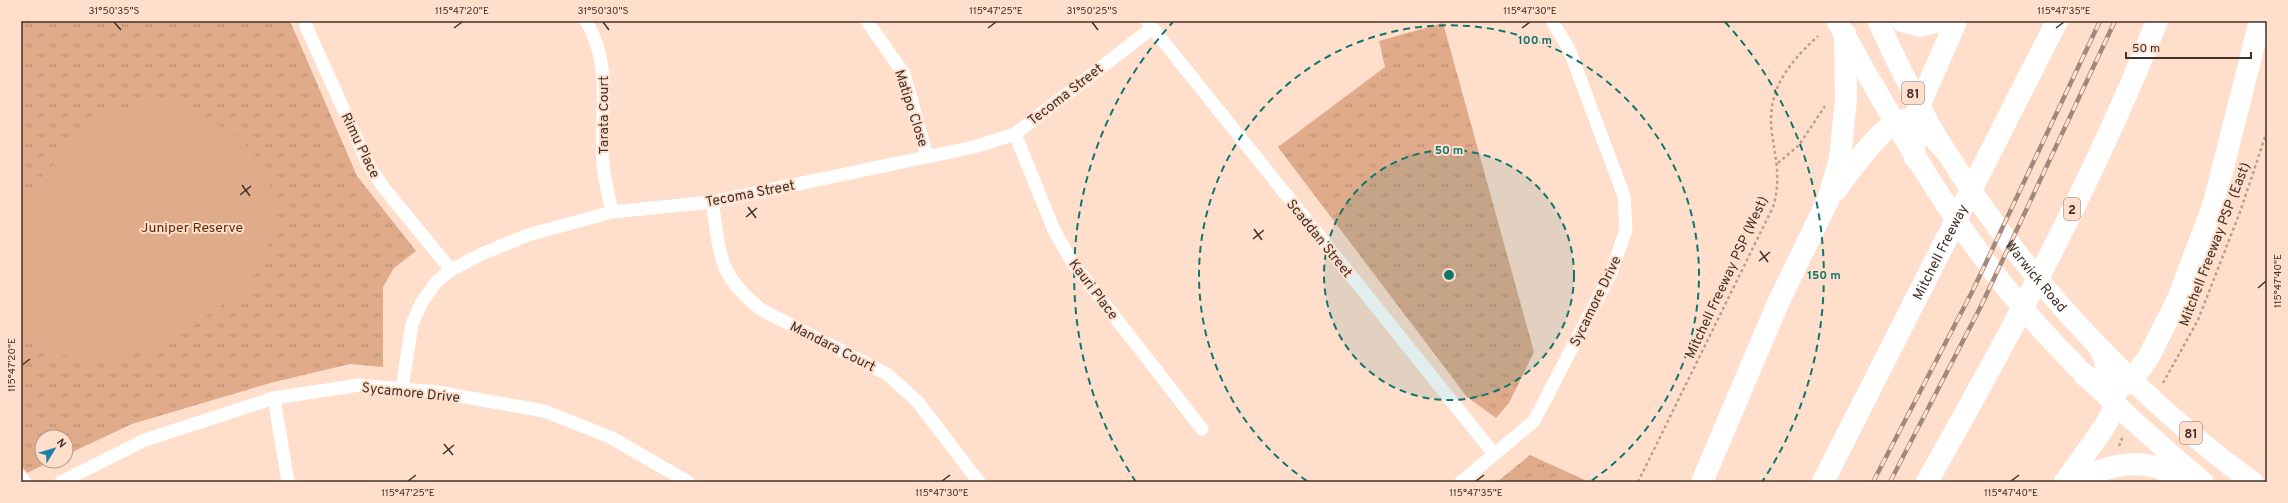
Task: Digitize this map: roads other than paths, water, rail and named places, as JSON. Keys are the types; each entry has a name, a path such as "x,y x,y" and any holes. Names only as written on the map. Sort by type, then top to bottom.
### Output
{"highway":[{"path":"1902,21 1922,26 1939,21"},
{"path":"1828,200 1880,135 1909,116 1956,21"},
{"name":"Mitchell Freeway","path":"1823,482 2057,21"},
{"name":"2","path":"1927,482 1977,393 2055,243 2133,82 2157,21"},
{"path":"2065,482 2107,421 2120,390 2148,358 2178,298 2214,204 2260,21"},
{"path":"1702,482 1778,303 1828,200 1840,152 1846,100 1841,28"},
{"path":"1909,116 1923,127 1949,156"},
{"path":"1909,116 1915,158"},
{"path":"2101,350 2120,390"},
{"path":"2085,376 2120,390"},
{"path":"2078,482 2090,475 2119,466 2143,464 2159,468 2187,482"}],"main road":[{"name":"81","path":"1878,21 1909,116"},
{"name":"81","path":"1841,28 1909,116"},
{"name":"Warwick Road","path":"1949,156 1998,229 2065,311 2101,350"},
{"name":"Warwick Road","path":"1915,158 1937,192 2004,284 2085,376"},
{"name":"81","path":"2120,390 2203,482"},
{"name":"81","path":"2120,390 2202,443 2253,482"}],"street":[{"name":"Tarata Court","path":"586,21 599,47 602,62 605,86 603,165 612,212"},
{"name":"Matipo Close","path":"867,21 904,74 928,156"},
{"name":"Sycamore Drive","path":"1461,482 1534,421 1611,273 1626,230 1624,196 1569,49 1552,21"},
{"name":"Tecoma Street","path":"402,389 412,324 429,292 436,282 451,270 484,253 528,235 612,212 712,202 974,147 1015,134 1149,25"},
{"name":"Scaddan Street","path":"1149,25 1494,454"},
{"name":"Rimu Place","path":"306,26 368,164 384,188 451,270"},
{"name":"Kauri Place","path":"1015,134 1054,230 1072,262 1202,429"},
{"name":"Mandara Court","path":"712,202 724,268 732,283 762,310 887,374 917,401 980,482"},
{"name":"Sycamore Drive","path":"61,482 145,440 274,398 359,385 436,392 544,412 610,437 688,482"},
{"path":"274,398 288,482"},
{"path":"21,477 25,482"}],"railway":[{"path":"1873,482 1973,290 2100,21"},
{"path":"1890,482 1981,306 2115,21"}],"park label":[{"name":"Juniper Reserve","path":"192,227"}]}
